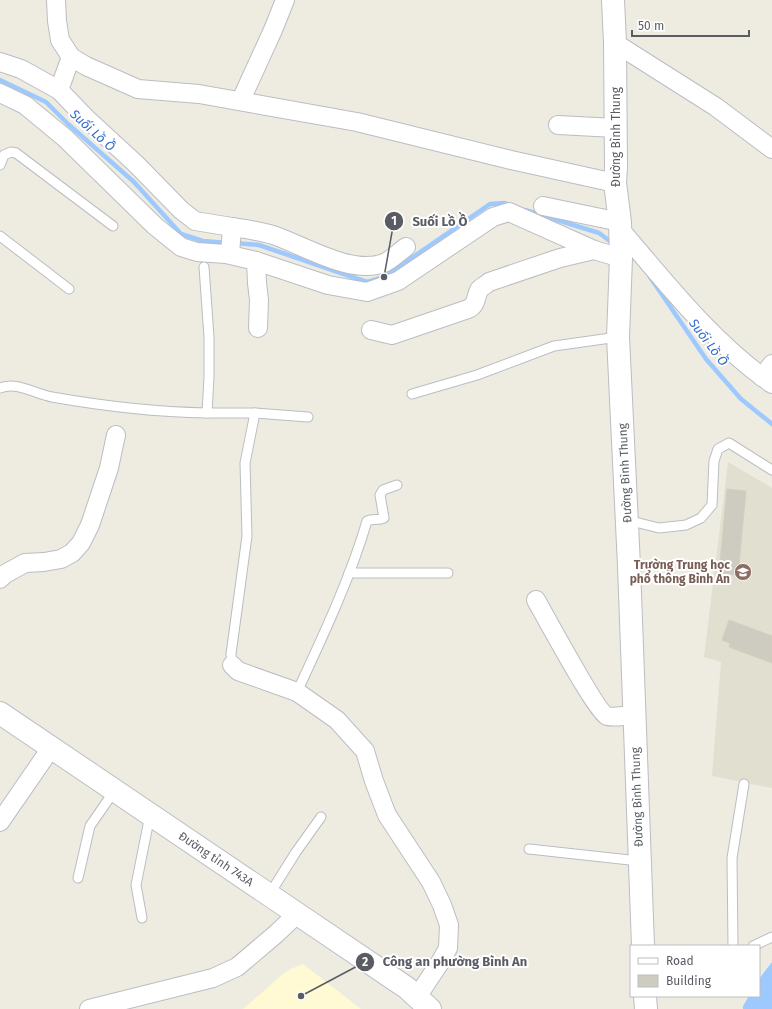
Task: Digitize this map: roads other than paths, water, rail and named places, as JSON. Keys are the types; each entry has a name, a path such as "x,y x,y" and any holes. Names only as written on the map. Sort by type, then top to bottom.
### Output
{"street":[{"path":"56,0 60,40 71,57 86,66 138,89 199,94 241,100 357,122 614,184"},
{"path":"241,100 285,0"},
{"name":"Đường Bình Thung","path":"613,0 615,43 616,167 614,184 621,238 618,337 627,520 643,945"},
{"path":"615,43 716,107 772,149"},
{"path":"59,90 71,57"},
{"path":"0,62 21,69 59,90 85,117 136,164 181,210 196,221 231,229 273,235 328,258 350,264 365,266 383,263 406,247"},
{"path":"0,93 25,105 65,138 155,226 181,247 198,252 230,254 328,285 367,292 398,280 493,217 509,212 594,250"},
{"path":"558,125 615,128"},
{"path":"543,206 621,238 699,321 723,344 752,370 769,375"},
{"path":"230,254 231,229"},
{"path":"371,330 392,335 468,309 473,307 476,303 480,288 489,282 560,258 594,250 621,238"},
{"path":"256,261 259,300 258,328"},
{"path":"0,579 5,574 25,563 62,559 72,553 82,543 90,525 109,468 116,435"},
{"path":"536,600 590,695 602,712 607,716 634,715"},
{"path":"232,665 238,671 297,692 337,720 364,751 387,815 431,882 442,905 449,925 448,948 441,961 424,1003"},
{"name":"Đường tỉnh 743A","path":"0,713 407,988 424,1003"},
{"path":"0,822 51,748"},
{"path":"89,1009 213,978 237,967 276,934 296,914"},
{"path":"645,997 646,1009"}],"lane":[{"path":"0,165 4,155 11,152 16,153 113,226"},
{"path":"0,236 69,289"},
{"path":"204,267 209,337 207,413"},
{"path":"412,394 477,375 554,346 618,337"},
{"path":"0,388 8,385 15,386 43,396 85,404 102,404 144,410 207,413 255,413 308,417"},
{"path":"232,665 231,654 248,536 245,463 255,413"},
{"path":"627,520 659,528 686,525 701,518 712,506 714,461 718,449 729,443 772,470"},
{"path":"297,692 321,640 359,548 367,521 372,518 381,520 384,518 380,495 382,490 397,485"},
{"path":"349,572 448,573"},
{"path":"733,945 732,858 744,784"},
{"path":"78,878 90,826 115,790"},
{"path":"142,918 136,885 150,814"},
{"path":"269,895 296,852 321,817"},
{"path":"530,849 640,861"},
{"path":"755,945 772,937"}],"water":[{"path":"772,962 772,1009 743,1009 743,1006 748,997 760,997 760,978"}],"waterway":[{"name":"Suối Lồ Ồ","path":"0,80 46,102 68,124 134,182 181,234 203,241 228,243"},
{"name":"Suối Lồ Ồ","path":"235,243 259,245 367,282 384,277 490,204 504,203 510,205"},
{"name":"Suối Lồ Ồ","path":"525,210 599,233 614,244"},
{"name":"Suối Lồ Ồ","path":"650,277 706,359 741,399 772,424"}],"place":[{"name":"Suối Lồ Ồ","path":"384,277"},
{"name":"Trường Trung học phổ thông Bình An","path":"743,572"},
{"name":"Công an phường Bình An","path":"301,996"}]}
